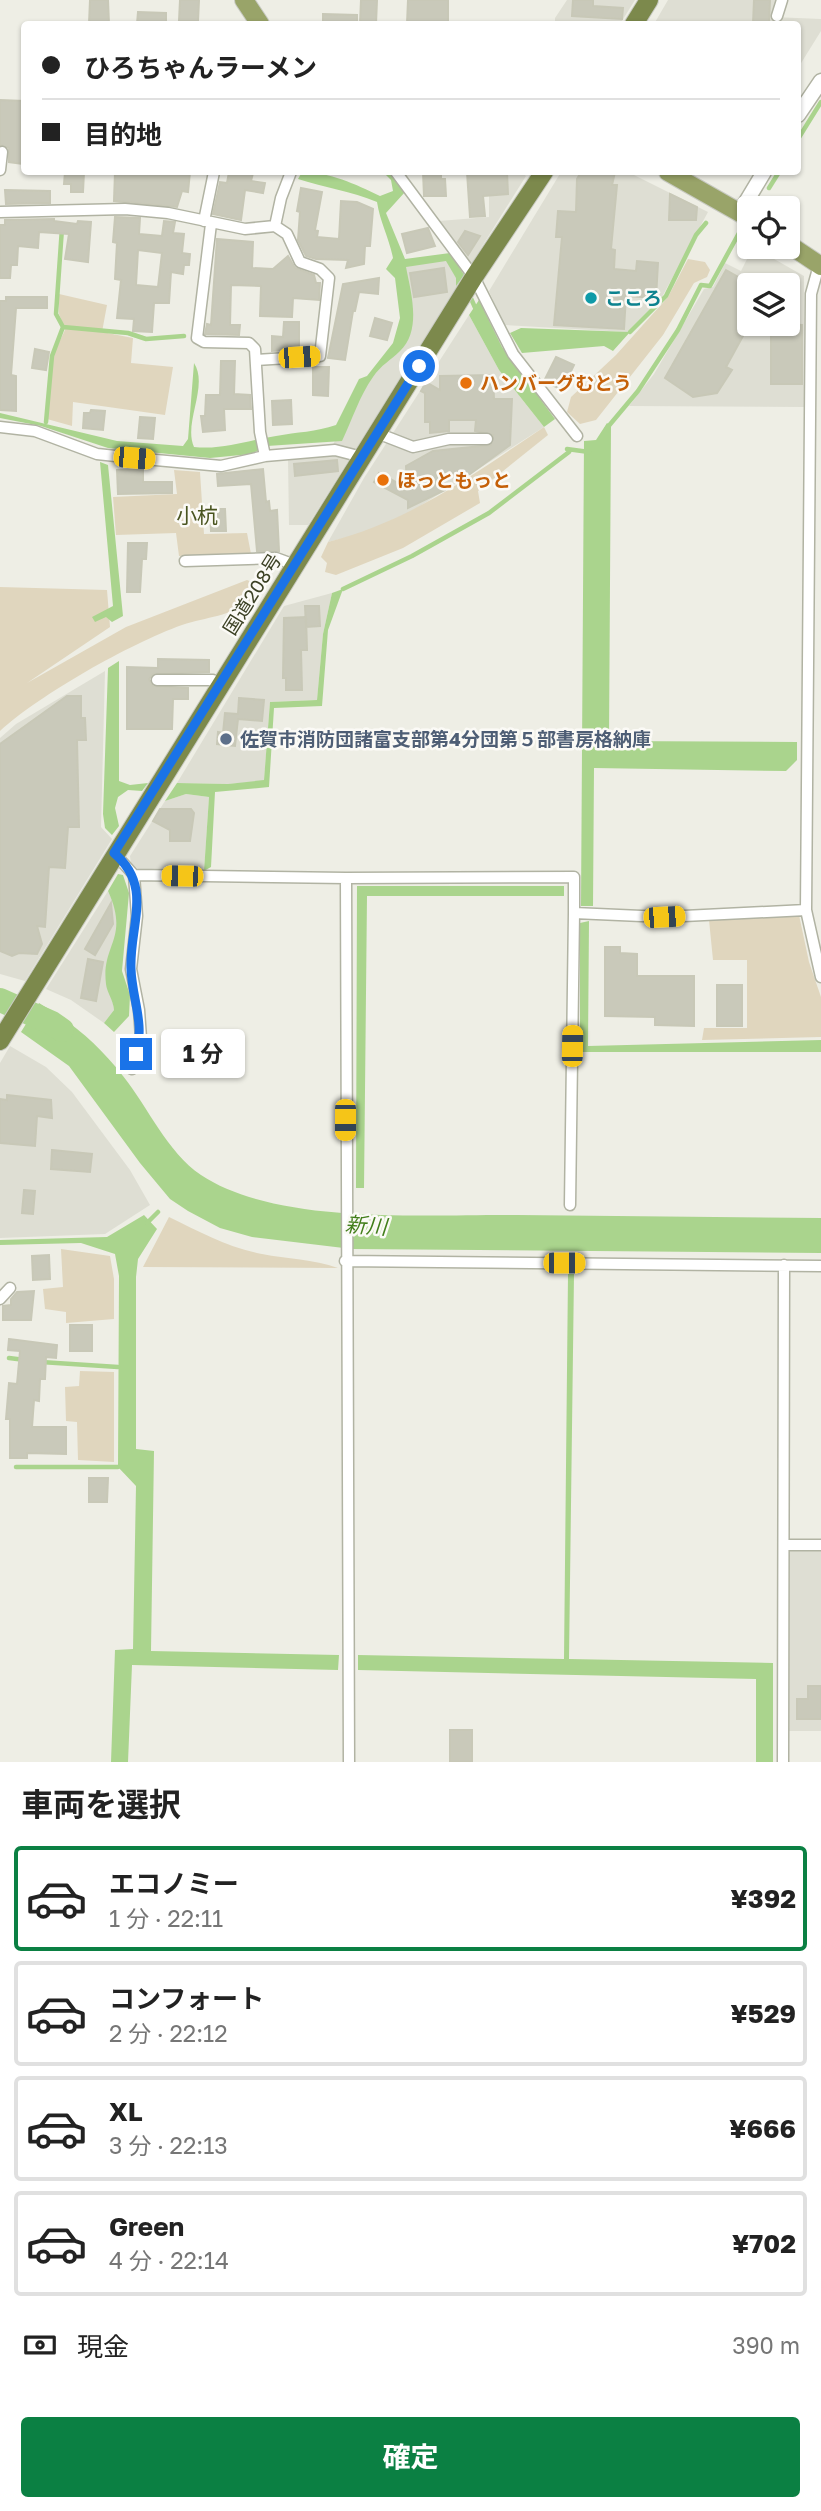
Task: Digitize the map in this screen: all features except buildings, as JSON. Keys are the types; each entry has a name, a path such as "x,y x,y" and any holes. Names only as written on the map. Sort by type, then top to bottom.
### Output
{"highway":[{"path":"636,21 649,0"},
{"name":"国道208号","path":"1,1039 114,853 455,308 542,175"}],"main road":[{"path":"244,0 258,21"},
{"path":"673,175 737,211"},
{"path":"800,252 820,266"}],"street":[{"path":"777,16 782,0"},
{"path":"801,111 821,81"},
{"path":"0,170 2,152"},
{"path":"214,175 197,338 204,342 249,343 255,349 260,432 265,456"},
{"path":"275,226 290,175"},
{"path":"398,175 474,278 513,354 577,436"},
{"path":"753,196 763,175"},
{"path":"0,212 125,209 168,213 245,229 275,226 287,234 300,262 320,269 329,278 320,356 256,360"},
{"path":"820,266 811,294 806,910 821,977"},
{"path":"0,427 35,431 110,456 221,466 265,456 335,450 362,457"},
{"path":"377,433 413,447 449,439 487,439"},
{"path":"185,561 276,558 295,565"},
{"path":"158,680 213,680 220,684"},
{"path":"114,853 134,875 137,916 131,969 141,1038 132,1069"},
{"path":"134,875 574,877 570,1205"},
{"path":"346,878 345,1261 349,1762"},
{"path":"574,913 664,917 806,910"},
{"path":"345,1261 821,1266"},
{"path":"783,1762 784,1265"},
{"path":"0,1299 10,1288"},
{"path":"784,1545 821,1545"}],"shaded area":[{"path":"567,0 635,0 622,21 555,21"},
{"path":"668,0 776,0 774,17 821,19 821,31 801,63 801,21 656,21"},
{"path":"489,175 526,176 308,525 289,525 288,459 329,453 363,383 401,343 400,266 461,255 439,221 489,217"},
{"path":"559,175 634,175 708,212 662,297 627,332 504,325 489,291"},
{"path":"688,259 705,262 710,270 707,277 694,283 663,335 596,420 580,424 567,412 571,397 616,355 668,297"},
{"path":"747,259 774,259 799,273 737,273 737,336 800,336 800,274 804,276 804,407 629,406 654,374 704,289 713,287 725,263 741,271"},
{"path":"59,294 107,305 102,332 133,338 131,363 173,367 165,415 73,402 72,426 47,419 53,355 65,330 59,314"},
{"path":"469,315 499,370 544,427 403,517 365,533 328,542 364,478"},
{"path":"544,427 548,435 478,491 480,503 403,548 336,575 325,572 327,563 321,557 328,542 387,522 414,509 467,479"},
{"path":"174,470 200,472 204,534 247,533 251,554 179,556 176,533 116,535 113,497 177,494"},
{"path":"247,580 254,583 250,590 252,601 244,606 182,625 137,644 62,686 0,731 0,587 107,590 110,627 27,683 126,627"},
{"path":"332,593 323,634 317,700 270,702 264,781 228,784 177,783 284,606"},
{"path":"105,671 101,827 112,839 25,981 0,974 0,738 16,724"},
{"path":"186,794 209,797 204,871 138,869 131,864 130,856 165,801"},
{"path":"108,891 117,911 117,931 107,962 114,1010 104,1023 71,1000 46,989"},
{"path":"799,915 809,962 821,997 821,1037 702,1040 704,1028 747,1028 747,960 713,960 709,920"},
{"path":"10,1046 46,1067 72,1092 130,1170 150,1205 105,1234 0,1238 0,1063"},
{"path":"169,1217 238,1248 338,1268 143,1267"},
{"path":"61,1249 110,1256 114,1279 114,1319 66,1323 66,1312 45,1309 43,1289 63,1287"},
{"path":"80,1371 114,1372 114,1462 78,1460 77,1422 66,1421 65,1387 79,1386"},
{"path":"788,1551 821,1551 821,1731 786,1731"}],"water":[{"path":"300,175 332,176 380,196 393,191 391,180 386,175 392,175 405,192 386,213 405,259 450,253 464,275 456,286 456,278 446,261 406,267 413,311 411,333 400,351 379,369 368,384 342,441 267,446 251,454 210,458 108,448 41,426 0,418 0,413 117,441 183,446 188,439 194,363 199,382 191,427 194,447 226,446 336,425 359,379 367,376 393,343 400,318 395,278 386,269 393,258 377,202 298,179"},
{"path":"479,300 502,347 555,419 544,427 499,370 469,315"},
{"path":"521,328 630,332 613,351 604,346 522,353 510,333"},
{"path":"607,423 611,426 609,741 797,742 797,760 786,771 594,768 593,906 581,906 584,441 596,440"},
{"path":"100,462 108,465 123,616 112,622 106,617 95,622 92,617 113,606"},
{"path":"343,589 328,630 322,706 274,708 269,787 215,792 211,867 204,871 209,797 186,794 165,801 177,783 228,784 264,780 270,702 317,700 323,634 332,593"},
{"path":"119,661 119,781 130,785 148,783 142,791 128,790 118,797 115,808 119,826 112,835 105,828 103,814 108,668"},
{"path":"118,874 123,875 129,893 122,971 130,995 129,1016 114,1032 104,1023 114,1010 107,987 106,970 116,931 116,920 108,891"},
{"path":"357,886 564,886 564,896 367,896 364,1188 356,1188"},
{"path":"589,921 588,1046 821,1040 821,1052 580,1052 580,923"},
{"path":"39,1003 63,1018 105,1054 132,1088 168,1142 189,1165 201,1175 233,1191 270,1203 354,1214 821,1218 821,1253 352,1249 252,1237 220,1228 170,1199 140,1163 69,1066 21,1032"},
{"path":"144,1215 157,1229 138,1259 136,1277 136,1449 154,1451 151,1651 339,1655 338,1670 132,1665 128,1762 111,1762 115,1650 133,1649 136,1486 118,1467 119,1276 115,1254 81,1243 0,1245 0,1240 107,1237"},
{"path":"568,1274 574,1274 569,1659 773,1663 773,1762 756,1762 756,1679 358,1670 358,1655 564,1659"}],"waterway":[{"path":"801,134 821,102"},
{"path":"769,188 777,175"},
{"path":"630,332 666,296 696,235 706,223"},
{"path":"46,422 52,356 63,327 56,314 62,228"},
{"path":"607,428 638,391 678,330 701,285 710,286 737,237"},
{"path":"469,294 477,312"},
{"path":"63,327 128,333 146,339 184,336"},
{"path":"567,449 589,452"},
{"path":"343,589 412,556 489,513 569,452"},
{"name":"新川","path":"0,1000 62,1030"},
{"path":"147,1223 158,1212"},
{"path":"9,1358 25,1360"},
{"path":"41,1362 118,1367"},
{"path":"16,1467 118,1467"}],"place":[{"name":"こころ","path":"591,298"},
{"name":"ハンバーグむとう","path":"466,383"},
{"name":"ほっともっと","path":"383,480"},
{"name":"佐賀市消防団諸富支部第4分団第５部書房格納庫","path":"226,739"}],"district":[{"name":"小杭","path":"197,516"}],"route":[{"path":"136,1054 141,1038 131,969 137,916 134,875 114,853 419,366"}]}
